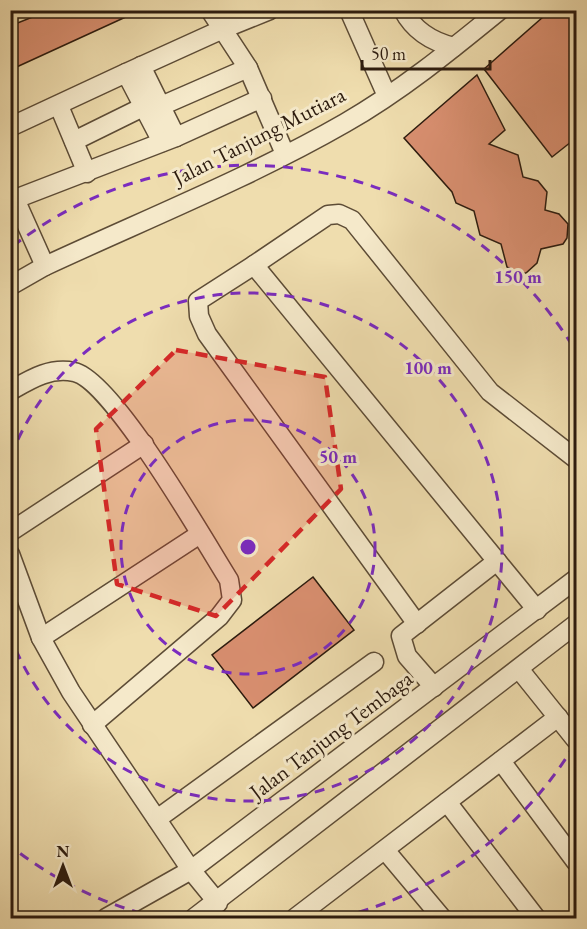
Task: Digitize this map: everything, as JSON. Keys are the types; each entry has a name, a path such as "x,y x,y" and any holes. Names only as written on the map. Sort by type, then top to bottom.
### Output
{"lane":[{"path":"210,10 248,68 285,154"},
{"path":"10,127 223,28 270,10"},
{"path":"348,10 387,96"},
{"path":"403,10 407,18 433,42 454,47"},
{"name":"Jalan Tanjung Mutiara","path":"15,281 285,154 345,123 387,96 500,10"},
{"path":"74,141 152,106 248,68"},
{"path":"134,70 169,139"},
{"path":"45,266 18,225 13,200 87,173 262,98"},
{"path":"59,106 87,173"},
{"path":"417,624 207,334 199,316 198,301 328,215 339,214 351,220 490,392 576,459"},
{"path":"254,265 537,610"},
{"path":"10,391 42,372 75,372 92,381 144,444 229,580 232,600 219,617 92,725"},
{"path":"10,532 144,444"},
{"path":"41,638 200,534"},
{"path":"10,554 41,638 92,725 191,870 218,903"},
{"path":"434,687 407,656 401,636 497,561"},
{"name":"Jalan Tanjung Tembaga","path":"106,918 191,870 576,579"},
{"path":"194,918 218,903 576,624"},
{"path":"157,819 374,662"},
{"path":"519,669 576,740"},
{"path":"307,915 385,850 558,717"},
{"path":"501,761 576,862"},
{"path":"447,802 536,918"},
{"path":"385,850 442,918"}],"highlighted area":[{"path":"176,350 325,377 341,489 216,616 117,584 96,429"}],"building":[{"path":"50,10 141,10 10,70 10,26"},
{"path":"551,10 569,10 576,19 576,138 552,157 484,69"},
{"path":"477,75 505,130 489,144 518,155 523,177 538,181 547,192 545,210 559,214 568,224 567,238 563,244 541,249 537,263 526,273 519,273 507,267 501,244 480,235 474,211 456,203 452,192 404,138"},
{"path":"313,577 354,630 253,708 212,655"}]}
